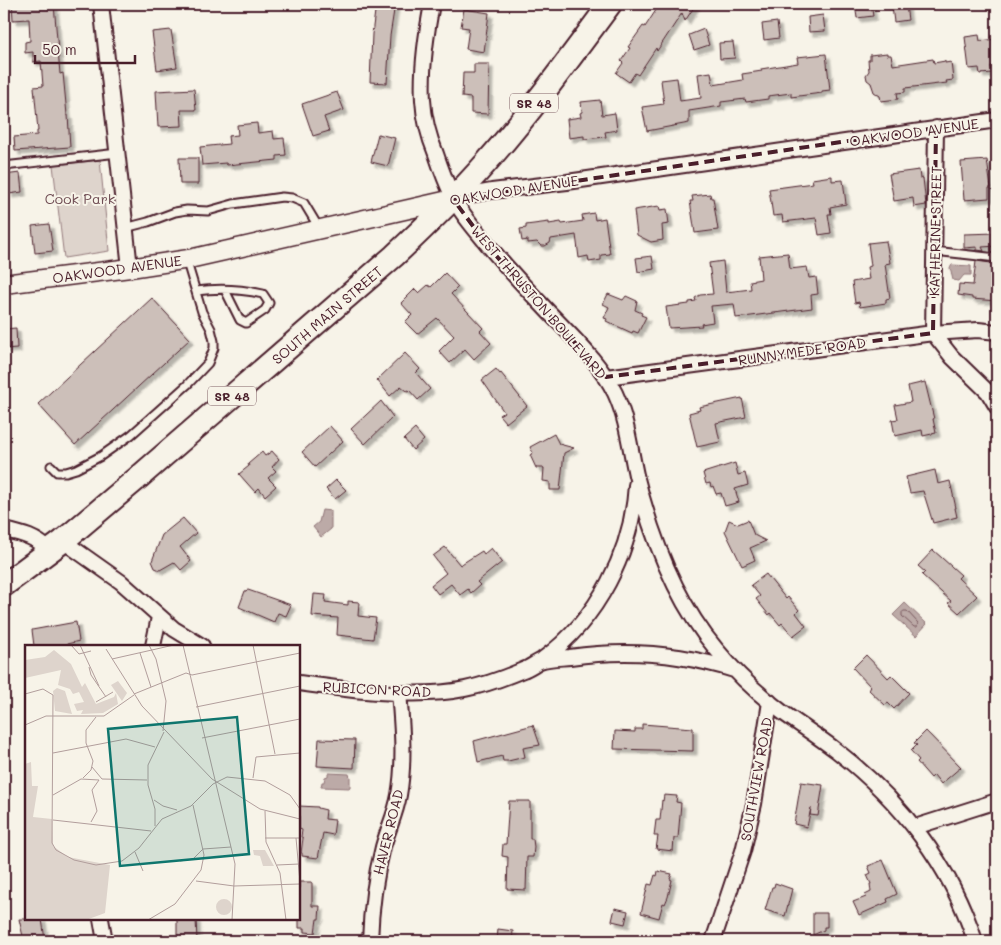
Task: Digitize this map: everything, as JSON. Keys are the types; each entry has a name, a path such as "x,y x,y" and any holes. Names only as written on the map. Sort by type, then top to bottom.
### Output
{"main road":[{"name":"SOUTH MAIN STREET","path":"4,585 56,546 394,256 453,199 484,165 523,118 610,4"}],"street":[{"path":"101,4 130,268"},
{"name":"WEST THRUSTON BOULEVARD","path":"432,4 423,62 424,111 432,145 453,199 490,249 589,356 606,377 623,415 636,476 663,558 690,614 714,648 735,670 770,702 859,768 915,827 948,880 975,941"},
{"name":"OAKWOOD AVENUE","path":"4,284 186,259 492,191 567,182 997,120"},
{"name":"KATHERINE STREET","path":"933,333 936,128"},
{"name":"RUNNYMEDE ROAD","path":"606,377 933,333 978,330 997,332"},
{"path":"933,333 952,357 988,392 997,407"},
{"name":"RUBICON ROAD","path":"300,682 328,687 399,692 436,692 464,689 494,681 541,661 559,648 581,624 603,592 625,540 632,514 636,476"},
{"path":"4,530 32,537 41,542 56,546 121,582 174,629 200,645"},
{"path":"153,645 159,617"},
{"name":"RUBICON ROAD","path":"541,661 596,654 641,652 702,661 735,670"},
{"name":"HAVER ROAD","path":"370,941 371,913 376,878 383,846 398,798 402,772 402,731 399,692"},
{"name":"SOUTHVIEW ROAD","path":"713,941 743,851 754,804 770,702"},
{"path":"915,827 997,801"},
{"path":"101,920 105,941"}],"lane":[{"path":"4,166 118,153"},
{"path":"125,228 175,212 187,210 208,212 233,204 282,197 292,198 304,204 319,229"},
{"path":"934,251 997,258"},
{"path":"51,466 57,472 66,472 101,456 131,435 208,364 214,348 214,341 186,259"},
{"path":"196,291 217,288 251,291 263,294 269,303 265,310 246,324 240,320 225,290"}],"highlighted area":[{"path":"936,128 933,333 606,377 490,249 453,199"}],"green space":[{"name":"Cook Park","path":"100,160 109,251 64,258 53,165"}],"water":[{"path":"952,265 971,266 971,275 964,275 959,281 953,280 950,268"},
{"path":"322,510 331,511 331,529 321,537 313,527 319,522"},
{"path":"905,603 927,624 916,636 893,615"},
{"path":"328,773 349,774 350,788 321,787"}],"building":[{"path":"12,4 54,4 60,74 63,73 70,147 15,151 14,137 37,135 34,87 43,86 41,61 33,62 33,52 25,53 25,42 30,41 29,19 13,20"},
{"path":"376,4 395,4 390,36 387,83 370,82 372,34"},
{"path":"660,4 696,4 685,21 682,13 657,51 656,48 638,75 635,73 629,82 616,73 623,63 621,61 630,48 628,47 643,26 645,27"},
{"path":"855,4 871,4 873,16 857,18"},
{"path":"906,5 908,20 894,22 892,7"},
{"path":"464,9 489,13 484,52 466,49 469,28 461,27"},
{"path":"823,15 825,31 809,32 808,17"},
{"path":"777,22 779,38 764,40 762,24"},
{"path":"704,29 709,45 694,50 689,35"},
{"path":"171,30 177,67 157,70 152,32"},
{"path":"979,35 980,41 996,39 997,65 991,66 992,73 980,74 979,68 969,69 965,37"},
{"path":"733,42 735,58 720,59 719,43"},
{"path":"887,53 887,55 891,55 893,65 933,59 934,63 951,62 953,80 946,81 947,83 905,88 905,92 897,93 898,99 881,101 880,96 874,92 871,83 867,80 866,75 869,71 868,60 870,60 870,55"},
{"path":"826,54 830,90 822,91 822,93 791,97 791,93 768,96 768,99 746,102 745,99 721,102 721,106 689,111 689,123 647,131 642,107 664,104 661,80 677,78 680,101 701,98 698,74 711,72 713,85 743,80 742,74 762,71 761,69 798,63 797,57"},
{"path":"474,64 489,64 488,114 471,113 471,98 462,97 463,73 474,73"},
{"path":"194,89 196,110 181,110 182,126 158,127 156,91"},
{"path":"337,92 344,110 324,117 329,131 313,136 302,104"},
{"path":"600,100 602,115 615,113 617,130 605,132 606,137 584,139 584,136 569,138 567,119 581,117 581,102"},
{"path":"257,123 258,133 273,131 274,139 284,138 286,155 277,156 277,160 227,165 226,163 202,165 200,147 229,144 228,136 238,135 237,125"},
{"path":"378,134 395,138 388,166 371,162"},
{"path":"179,158 198,158 198,184 180,184"},
{"path":"987,160 991,188 989,188 989,198 964,200 961,162"},
{"path":"919,170 920,179 923,178 926,205 914,207 913,198 894,201 889,174"},
{"path":"20,173 22,192 9,194 8,187 4,188 4,175"},
{"path":"832,176 832,181 843,180 846,204 830,207 831,214 828,214 831,233 819,235 816,218 783,222 782,215 773,216 769,189 813,183 812,179"},
{"path":"710,194 711,198 713,198 718,230 695,233 690,201 693,201 692,196"},
{"path":"659,206 660,210 667,209 669,224 662,225 663,240 651,242 637,235 634,210"},
{"path":"594,213 595,220 605,218 610,254 601,255 601,260 589,262 588,256 579,258 576,235 551,239 550,243 545,246 541,246 537,242 528,243 528,240 522,241 520,229 526,228 526,225 549,222 549,224 561,222 562,224 583,221 582,215"},
{"path":"49,224 53,251 35,253 32,226"},
{"path":"997,233 997,246 982,247 984,251 977,250 977,247 964,248 964,234"},
{"path":"886,241 890,263 885,264 890,298 886,299 886,303 860,307 859,302 855,303 852,282 869,279 867,267 871,266 868,243"},
{"path":"788,253 790,269 807,267 809,278 816,277 818,294 811,295 812,308 736,318 734,304 711,306 713,322 701,324 702,326 669,328 666,307 689,304 689,302 696,301 695,298 700,295 713,294 709,263 723,261 726,292 751,289 750,281 761,279 759,256"},
{"path":"652,256 654,269 638,272 636,258"},
{"path":"976,261 991,263 995,269 994,286 997,287 997,301 972,299 972,297 958,295 959,284 973,285"},
{"path":"445,273 458,287 451,294 483,328 480,331 491,343 474,359 465,349 450,363 439,351 454,336 437,318 417,334 405,322 412,315 401,303 415,289 419,293 428,285 431,287"},
{"path":"608,294 623,300 626,296 637,301 635,310 646,317 638,333 633,331 632,333 606,321 607,319 604,318 609,307 603,304"},
{"path":"152,298 190,339 75,445 38,404"},
{"path":"16,328 17,348 4,349 4,329"},
{"path":"405,353 420,369 416,373 430,389 418,400 409,390 407,391 401,386 390,396 377,380"},
{"path":"496,369 527,406 506,423 499,415 504,412 482,380"},
{"path":"925,382 936,433 923,436 922,430 895,436 892,420 898,419 895,405 911,402 908,386"},
{"path":"742,398 746,417 716,423 720,442 697,447 689,413 700,410 699,407"},
{"path":"381,401 393,417 365,444 351,429"},
{"path":"330,426 343,441 315,467 302,452"},
{"path":"415,429 424,440 413,450 404,439"},
{"path":"554,434 559,444 574,448 564,453 560,490 550,490 550,482 543,481 544,468 536,468 530,455 533,453 530,447"},
{"path":"272,451 279,459 272,467 276,471 268,478 276,486 265,496 259,488 255,492 239,474 262,452 265,456"},
{"path":"735,463 738,475 745,473 748,485 735,489 739,502 725,506 721,493 716,494 710,483 706,484 703,473"},
{"path":"935,470 938,484 950,481 957,517 933,523 923,491 910,493 906,477"},
{"path":"336,480 346,490 335,499 326,489"},
{"path":"183,518 196,533 180,547 191,561 181,570 174,562 160,570 155,568 152,561 162,535"},
{"path":"729,520 738,524 748,520 754,535 766,541 750,548 755,560 742,566 725,531"},
{"path":"445,547 460,565 482,551 484,554 491,548 502,562 477,582 480,585 471,593 468,589 460,595 451,584 438,594 431,585 446,573 433,556"},
{"path":"933,550 961,575 958,578 977,596 959,613 948,603 951,601 922,575 925,572 918,566"},
{"path":"766,574 786,599 788,597 799,610 796,613 806,626 793,636 782,623 780,625 770,613 769,615 756,599 760,596 751,585"},
{"path":"248,590 291,605 286,616 278,613 274,622 239,607 245,591"},
{"path":"314,594 326,595 325,602 348,605 348,601 359,602 358,616 376,618 373,639 337,635 338,618 312,616"},
{"path":"76,622 79,641 68,645 34,645 32,630"},
{"path":"866,655 888,678 891,675 909,693 894,709 888,703 885,705 869,690 871,687 853,668"},
{"path":"642,724 693,728 693,751 614,749 615,731 635,732 635,729 642,729"},
{"path":"533,725 540,745 523,748 525,757 503,761 502,756 478,762 474,741"},
{"path":"926,731 961,767 941,784 934,775 931,778 917,762 919,760 911,751 917,745 914,743"},
{"path":"319,739 355,740 354,768 317,766"},
{"path":"801,782 823,785 818,816 810,815 811,808 807,827 794,824"},
{"path":"664,795 677,796 676,802 681,803 678,838 674,838 673,851 656,849 658,836 654,836 656,820 660,820"},
{"path":"509,801 530,801 530,839 533,839 534,847 533,857 527,857 526,890 507,889 508,857 502,856 503,844 506,844"},
{"path":"300,806 318,807 326,810 325,819 335,820 333,835 323,833 318,858 302,856 302,830 300,829"},
{"path":"883,860 897,894 887,899 888,902 859,915 853,902 866,897 865,895 871,892 871,884 867,875 871,873 868,866"},
{"path":"658,871 672,874 668,897 665,904 663,903 659,918 641,913 648,884 652,885"},
{"path":"300,882 312,882 312,906 320,906 319,919 317,919 315,933 305,932 305,928 299,928"},
{"path":"775,883 792,889 785,916 765,910"},
{"path":"615,908 628,911 625,924 612,921"},
{"path":"813,913 827,913 827,927 813,935"},
{"path":"19,919 42,920 45,940 24,941"},
{"path":"177,920 196,920 197,941 177,941"},
{"path":"498,929 513,931 512,941 497,941"}]}
